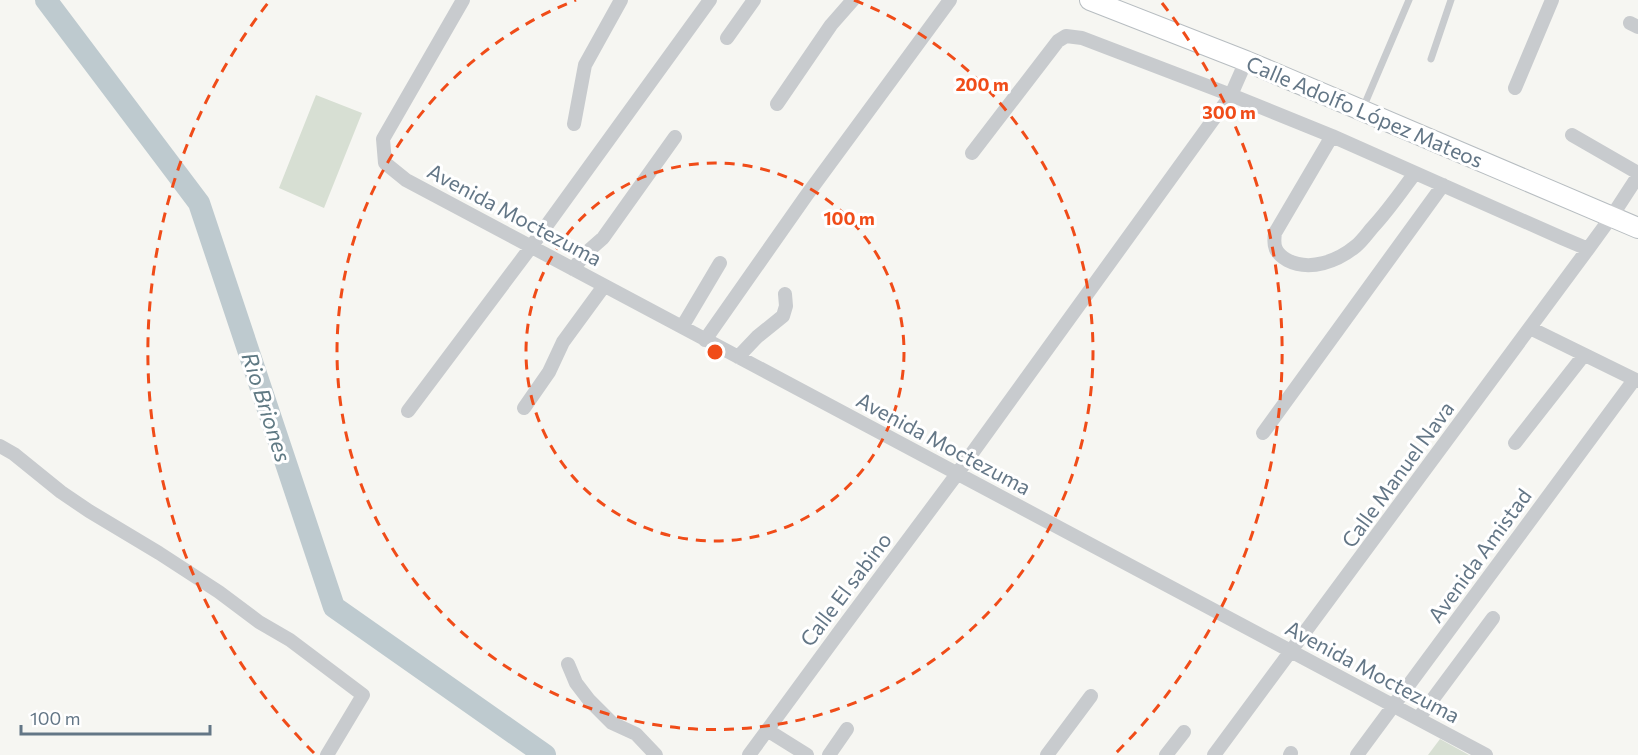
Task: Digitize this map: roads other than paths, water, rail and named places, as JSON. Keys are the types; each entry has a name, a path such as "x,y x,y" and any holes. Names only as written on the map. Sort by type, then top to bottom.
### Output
{"main road":[{"name":"Calle Adolfo López Mateos","path":"1090,0 1246,61 1638,228"}],"street":[{"name":"Avenida Moctezuma","path":"463,0 383,139 385,163 406,180 1486,755"},
{"path":"574,124 585,65 621,0"},
{"path":"408,411 531,247 710,0"},
{"path":"727,38 754,0"},
{"path":"777,104 831,25 853,0"},
{"path":"705,340 806,196 950,0"},
{"path":"1515,88 1552,0"},
{"path":"972,153 1058,41 1066,36 1082,38 1332,136 1588,249"},
{"name":"Calle El sabino","path":"749,755 957,474 1231,95 1246,61"},
{"path":"1572,135 1638,174"},
{"path":"1332,136 1275,233 1273,244 1277,252 1287,260 1300,265 1316,265 1338,258 1357,245 1383,216 1415,173"},
{"path":"573,269 603,238 675,137"},
{"name":"Calle Manuel Nava","path":"1214,755 1588,249 1638,174"},
{"path":"1263,433 1443,185"},
{"path":"682,327 720,263"},
{"path":"524,408 549,372 563,342 604,286"},
{"path":"738,357 756,337 783,316 786,306 785,294"},
{"path":"1530,328 1636,380"},
{"path":"1515,443 1584,355"},
{"name":"Avenida Amistad","path":"1358,755 1636,380"},
{"path":"0,446 89,511 159,553 219,592 259,622 290,640 363,695 327,755"},
{"path":"1418,719 1494,618"},
{"path":"568,664 576,683 612,723 636,734 656,755"},
{"path":"1047,755 1091,696"},
{"path":"829,755 847,729"},
{"path":"767,730 807,755"},
{"path":"1166,755 1184,732"}],"lane":[{"path":"1362,110 1409,0"},
{"path":"1431,59 1451,0"}],"waterway":[{"name":"Rio Briones","path":"46,0 199,203 334,607 545,755"}]}
